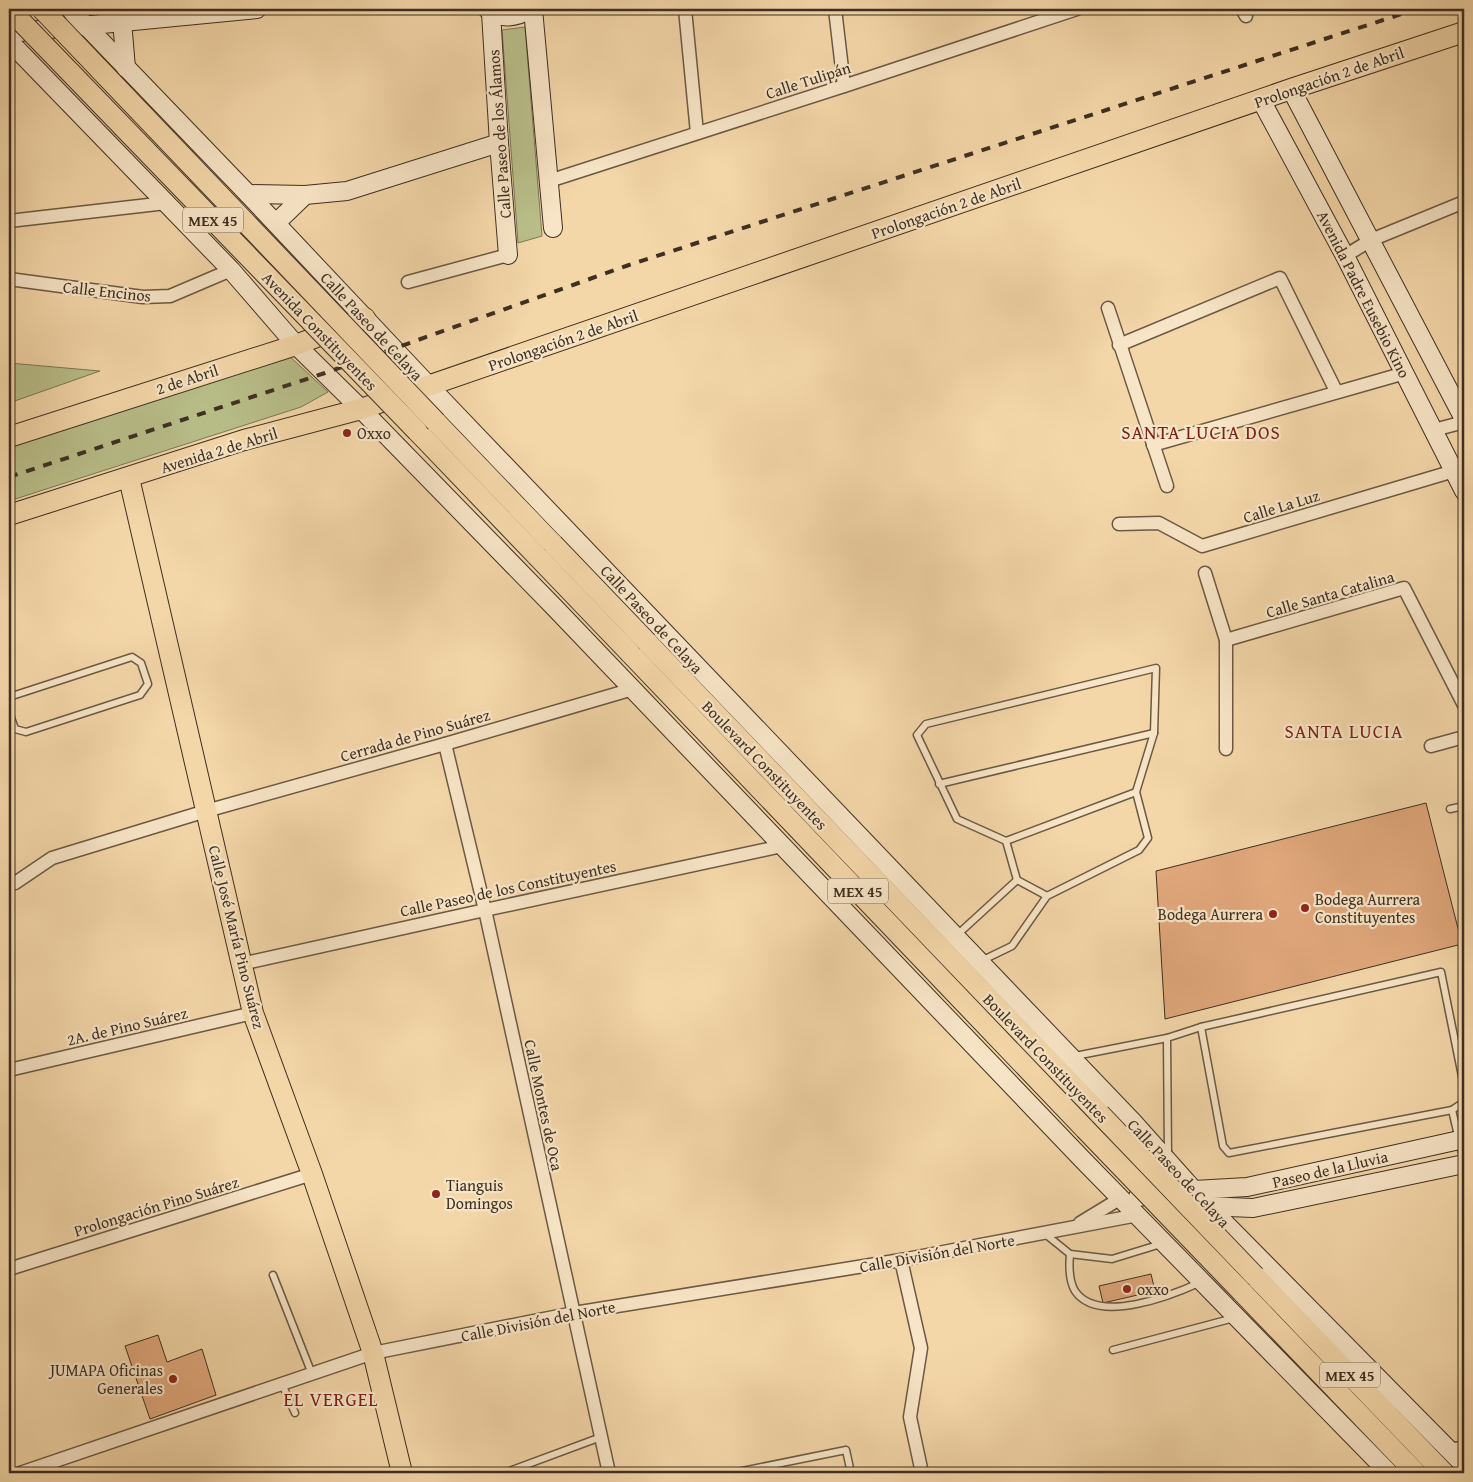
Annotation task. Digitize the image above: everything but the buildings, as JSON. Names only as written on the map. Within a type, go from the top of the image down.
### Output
[{"type":"main road","name":"Avenida Constituyentes","points":[[9,9],[630,653]]},
{"type":"main road","name":"Avenida Constituyentes","points":[[42,9],[647,642]]},
{"type":"main road","name":"Calle Paseo de Celaya","points":[[70,9],[1133,1122],[1208,1206],[1464,1465]]},
{"type":"main road","points":[[9,33],[85,25],[122,16],[257,9]]},
{"type":"main road","points":[[489,11],[505,17],[520,15],[532,9],[553,228]]},
{"type":"main road","name":"Calle Paseo de los Álamos","points":[[489,11],[508,255]]},
{"type":"main road","points":[[67,102],[71,87],[86,70],[102,62],[123,65],[122,16]]},
{"type":"main road","name":"Prolongación 2 de Abril","points":[[429,386],[1291,89],[1464,32]]},
{"type":"main road","points":[[9,41],[231,270],[296,345],[555,608],[1082,1159],[1389,1473]]},
{"type":"main road","name":"Avenida Padre Eusebio Kino","points":[[1291,89],[1464,420]]},
{"type":"main road","name":"Avenida Padre Eusebio Kino","points":[[1261,100],[1345,256],[1434,430],[1459,470],[1464,491]]},
{"type":"main road","points":[[248,194],[305,195],[347,191],[499,143]]},
{"type":"main road","points":[[231,270],[245,270],[267,263],[280,246],[280,227],[305,195]]},
{"type":"main road","name":"2 de Abril","points":[[9,437],[296,345],[365,318]]},
{"type":"main road","name":"Avenida 2 de Abril","points":[[9,515],[244,440],[361,409],[429,386]]},
{"type":"main road","points":[[398,447],[402,433],[421,421],[441,417],[462,421]]},
{"type":"main road","name":"Calle José María Pino Suárez","points":[[129,478],[253,1014],[312,1174],[373,1353],[402,1473]]},
{"type":"main road","points":[[555,608],[568,610],[590,602],[600,590],[605,580],[603,567]]},
{"type":"main road","points":[[610,665],[604,652],[606,638],[619,624],[632,619],[654,622]]},
{"type":"main road","name":"Boulevard Constituyentes","points":[[647,642],[1444,1473]]},
{"type":"main road","name":"Boulevard Constituyentes","points":[[630,653],[1416,1473]]},
{"type":"main road","points":[[1082,1159],[1100,1162],[1110,1161],[1121,1156],[1132,1144],[1133,1122]]},
{"type":"main road","name":"Paseo de la Lluvia","points":[[1194,1190],[1248,1187],[1462,1140]]},
{"type":"main road","name":"Paseo de la Lluvia","points":[[1208,1206],[1253,1208],[1464,1162]]},
{"type":"main road","name":"Calle División del Norte","points":[[1121,1198],[1194,1190]]},
{"type":"main road","name":"Calle División del Norte","points":[[1138,1215],[1208,1206]]},
{"type":"main road","points":[[1203,1281],[1201,1266],[1203,1256],[1210,1246],[1224,1239],[1239,1236]]},
{"type":"street","points":[[685,9],[697,133]]},
{"type":"street","points":[[836,9],[844,86]]},
{"type":"street","name":"Calle Tulipán","points":[[549,181],[844,86],[1073,9]]},
{"type":"street","points":[[1345,256],[1371,240],[1464,202]]},
{"type":"street","points":[[9,221],[166,203]]},
{"type":"street","points":[[408,282],[508,255]]},
{"type":"street","name":"Calle Encinos","points":[[9,279],[143,297],[170,296],[231,270]]},
{"type":"street","points":[[1119,345],[1280,278],[1336,391]]},
{"type":"street","points":[[1108,308],[1167,486]]},
{"type":"street","points":[[1153,445],[1336,391],[1405,373]]},
{"type":"street","points":[[1434,430],[1464,420]]},
{"type":"street","name":"Calle La Luz","points":[[1119,524],[1159,523],[1202,546],[1459,470]]},
{"type":"street","points":[[1205,573],[1226,640],[1226,749]]},
{"type":"street","name":"Calle Santa Catalina","points":[[1226,640],[1404,588],[1464,705]]},
{"type":"street","name":"Cerrada de Pino Suárez","points":[[9,885],[52,858],[206,811],[633,689]]},
{"type":"street","points":[[1431,746],[1464,737]]},
{"type":"street","name":"Calle Montes de Oca","points":[[445,744],[485,910],[609,1473]]},
{"type":"street","name":"Calle Paseo de los Constituyentes","points":[[241,964],[782,846]]},
{"type":"street","name":"2A. de Pino Suárez","points":[[9,1070],[253,1014]]},
{"type":"street","name":"Prolongación Pino Suárez","points":[[9,1268],[312,1174]]},
{"type":"street","name":"Calle División del Norte","points":[[1072,1228],[1121,1198]]},
{"type":"street","name":"Calle División del Norte","points":[[20,1473],[373,1353],[574,1313],[902,1260],[1138,1215]]},
{"type":"street","points":[[902,1260],[921,1348],[910,1417],[922,1473]]},
{"type":"lane","points":[[9,697],[132,657],[141,663],[148,684],[140,695],[26,732],[15,729],[9,712]]},
{"type":"lane","points":[[980,962],[1012,946],[1048,896],[1139,850],[1148,838],[1136,792],[1154,733],[1156,668],[926,724],[917,735],[957,819],[1006,841],[1136,792]]},
{"type":"lane","points":[[940,784],[1154,733]]},
{"type":"lane","points":[[1450,809],[1464,806]]},
{"type":"lane","points":[[1006,841],[1017,880],[1048,896]]},
{"type":"lane","points":[[956,937],[1017,880]]},
{"type":"lane","points":[[1071,1057],[1167,1038],[1201,1027],[1441,972],[1464,1086]]},
{"type":"lane","points":[[1201,1027],[1223,1146],[1229,1153],[1452,1110],[1464,1102]]},
{"type":"lane","points":[[1167,1038],[1168,1162]]},
{"type":"lane","points":[[1452,1110],[1462,1140],[1464,1162]]},
{"type":"lane","points":[[1044,1233],[1070,1254],[1112,1259],[1165,1243]]},
{"type":"lane","points":[[1070,1254],[1069,1271],[1075,1290],[1085,1301],[1100,1306],[1118,1307],[1172,1295],[1203,1281]]},
{"type":"lane","points":[[273,1275],[312,1374]]},
{"type":"lane","points":[[1113,1350],[1238,1317]]},
{"type":"lane","points":[[282,1384],[295,1413]]},
{"type":"lane","points":[[504,1473],[601,1437]]},
{"type":"lane","points":[[1446,1446],[1464,1445]]},
{"type":"lane","points":[[732,1473],[846,1450],[851,1473]]},
{"type":"green space","points":[[525,27],[542,236],[518,243],[502,30]]},
{"type":"green space","points":[[286,353],[328,392],[301,407],[9,501],[9,444]]},
{"type":"green space","points":[[9,363],[100,371],[9,403]]},
{"type":"railway","points":[[9,477],[325,373],[629,265],[1417,9]]},
{"type":"place","name":"Oxxo","points":[[347,433]]},
{"type":"place","name":"Bodega Aurrera Constituyentes","points":[[1305,908]]},
{"type":"place","name":"Bodega Aurrera","points":[[1273,914]]},
{"type":"place","name":"Tianguis Domingos","points":[[436,1194]]},
{"type":"place","name":"oxxo","points":[[1127,1289]]},
{"type":"place","name":"JUMAPA Oficinas Generales","points":[[173,1379]]},
{"type":"district","name":"SANTA LUCIA DOS","points":[[1201,432]]},
{"type":"district","name":"SANTA LUCIA","points":[[1344,731]]},
{"type":"district","name":"EL VERGEL","points":[[331,1399]]}]
